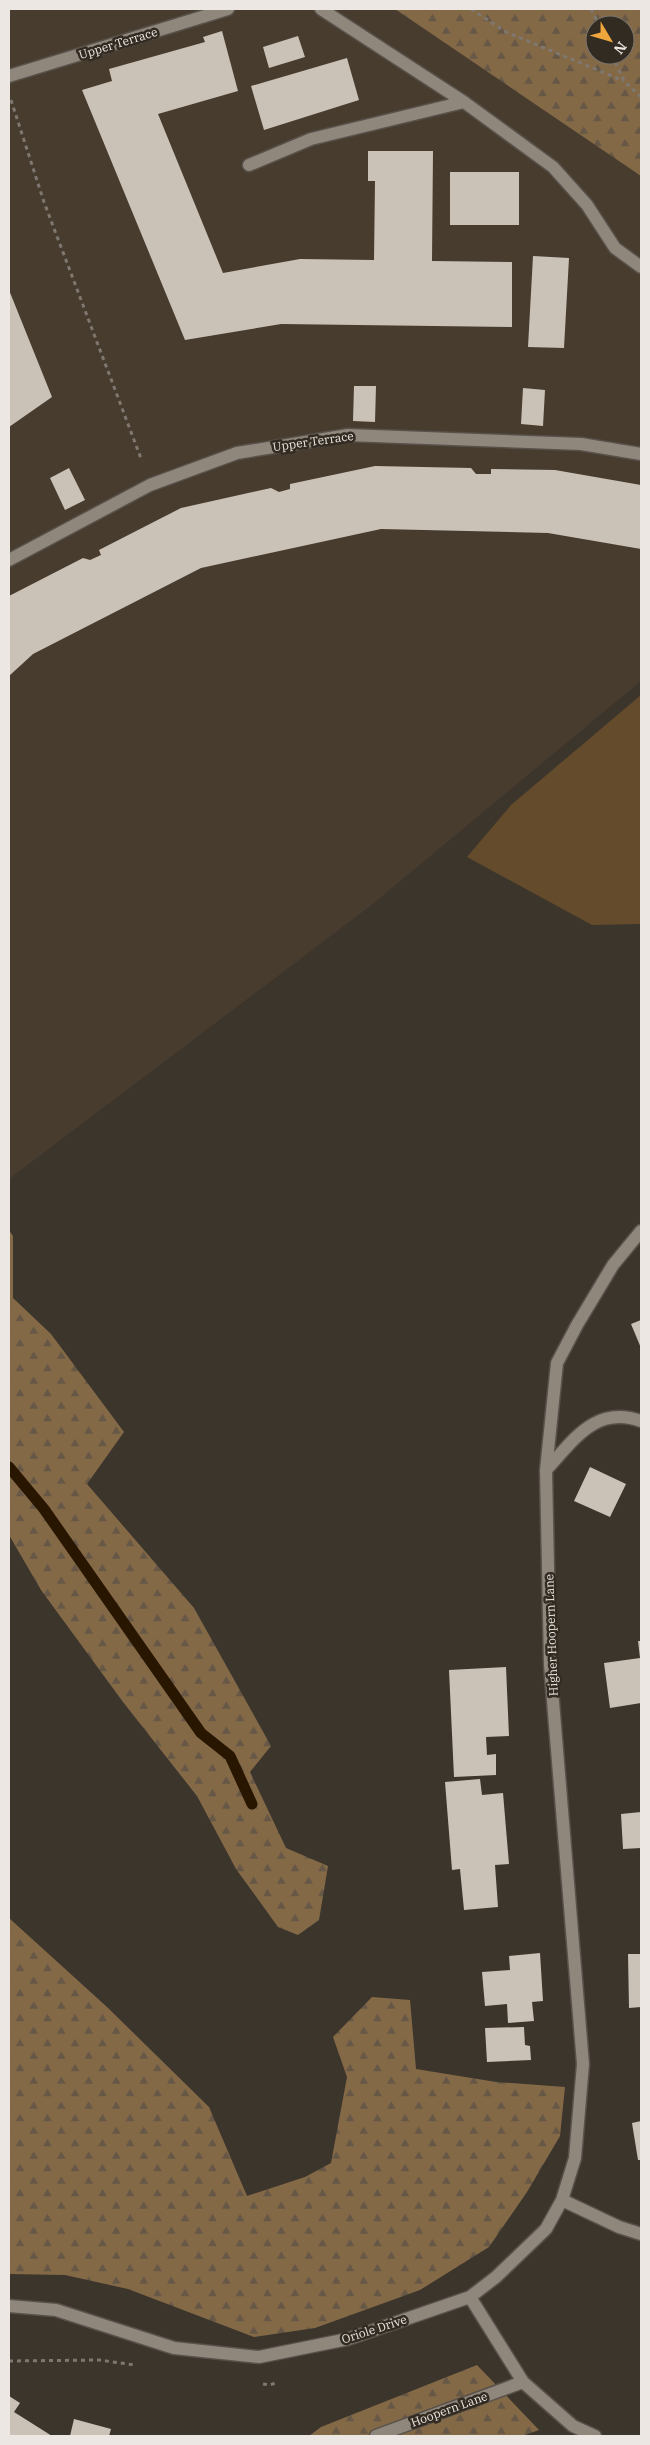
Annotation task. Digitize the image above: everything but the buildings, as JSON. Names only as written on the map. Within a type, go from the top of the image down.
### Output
[{"type":"street","name":"Upper Terrace","points":[[9,76],[228,9]]},
{"type":"street","points":[[321,9],[464,102],[553,167],[588,205],[615,248],[641,267]]},
{"type":"street","points":[[248,165],[311,139],[464,102]]},
{"type":"street","name":"Upper Terrace","points":[[9,560],[150,485],[238,453],[348,435],[581,444],[641,454]]},
{"type":"street","name":"Higher Hoopern Lane","points":[[583,2064],[550,1665],[546,1470],[558,1363],[577,1325],[613,1265],[641,1231]]},
{"type":"street","points":[[546,1470],[586,1427],[612,1415],[641,1421]]},
{"type":"street","name":"Oriole Drive","points":[[9,2306],[56,2310],[174,2348],[259,2357],[348,2339],[470,2297],[496,2277],[546,2229],[562,2200],[575,2158],[583,2064]]},
{"type":"street","points":[[562,2200],[619,2227],[641,2234]]},
{"type":"street","points":[[470,2297],[523,2382],[573,2426],[594,2436]]},
{"type":"street","name":"Hoopern Lane","points":[[376,2436],[523,2382]]},
{"type":"path","points":[[471,9],[506,32],[624,81]]},
{"type":"path","points":[[617,65],[624,81],[641,98]]},
{"type":"path","points":[[9,93],[44,202],[150,485]]},
{"type":"shaded area","points":[[9,9],[641,9],[641,681],[369,907],[9,1179]]},
{"type":"shaded area","points":[[641,695],[641,924],[592,925],[467,857],[511,805]]},
{"type":"green space","points":[[395,9],[641,9],[641,176]]},
{"type":"green space","points":[[9,1230],[13,1236],[13,1298],[51,1334],[124,1432],[87,1484],[194,1608],[271,1746],[250,1772],[286,1848],[328,1866],[319,1920],[298,1935],[278,1927],[236,1869],[197,1796],[123,1702],[41,1590],[9,1535]]},
{"type":"green space","points":[[9,1918],[107,2007],[209,2107],[247,2196],[305,2177],[331,2163],[347,2077],[333,2037],[372,1997],[410,2000],[416,2069],[496,2082],[565,2087],[560,2136],[527,2192],[489,2247],[420,2290],[315,2328],[254,2337],[128,2289],[65,2275],[9,2274]]},
{"type":"green space","points":[[477,2365],[539,2430],[522,2436],[309,2436],[321,2427]]},
{"type":"waterway","points":[[9,1467],[44,1509],[201,1733],[230,1756],[252,1804]]}]
